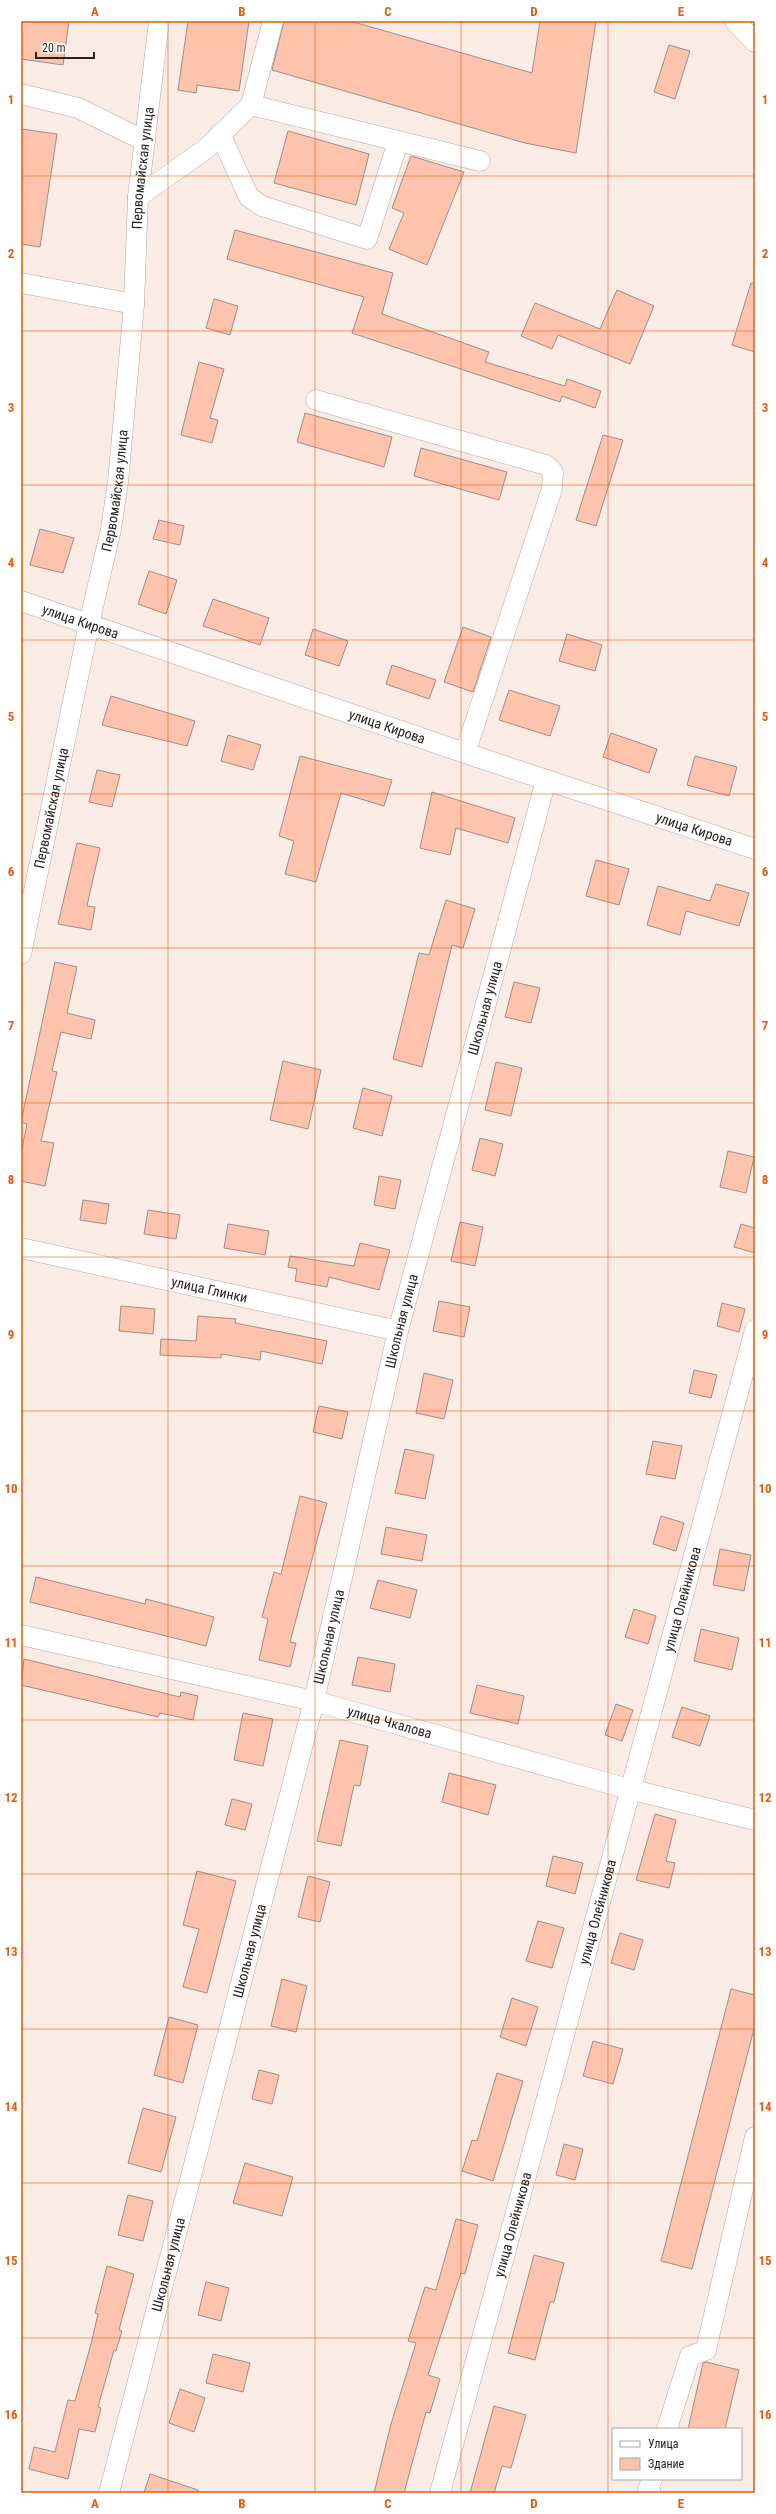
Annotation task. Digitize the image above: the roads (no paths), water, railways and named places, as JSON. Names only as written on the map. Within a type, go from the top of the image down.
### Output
[{"type":"street","name":"Первомайская улица","points":[[21,954],[89,624],[111,529],[118,482],[134,304],[138,197],[159,21]]},
{"type":"street","points":[[138,197],[207,148],[251,105],[273,21]]},
{"type":"street","points":[[735,21],[755,42]]},
{"type":"street","points":[[21,94],[78,108],[145,141]]},
{"type":"street","points":[[251,105],[480,161]]},
{"type":"street","points":[[220,134],[249,198],[262,206],[367,239],[398,142]]},
{"type":"street","points":[[21,283],[134,304]]},
{"type":"street","points":[[316,400],[546,465],[554,472],[552,489],[465,753]]},
{"type":"street","name":"улица Кирова","points":[[21,601],[465,753],[755,849]]},
{"type":"street","name":"Школьная улица","points":[[109,2493],[314,1701],[398,1331],[546,780]]},
{"type":"street","name":"улица Глинки","points":[[21,1248],[398,1331]]},
{"type":"street","name":"улица Олейникова","points":[[440,2493],[629,1789],[755,1330]]},
{"type":"street","name":"улица Чкалова","points":[[21,1635],[314,1701],[629,1789],[755,1820]]},
{"type":"street","points":[[667,2428],[690,2356],[706,2350],[755,2137]]},
{"type":"street","points":[[651,2493],[648,2490],[652,2480]]}]
